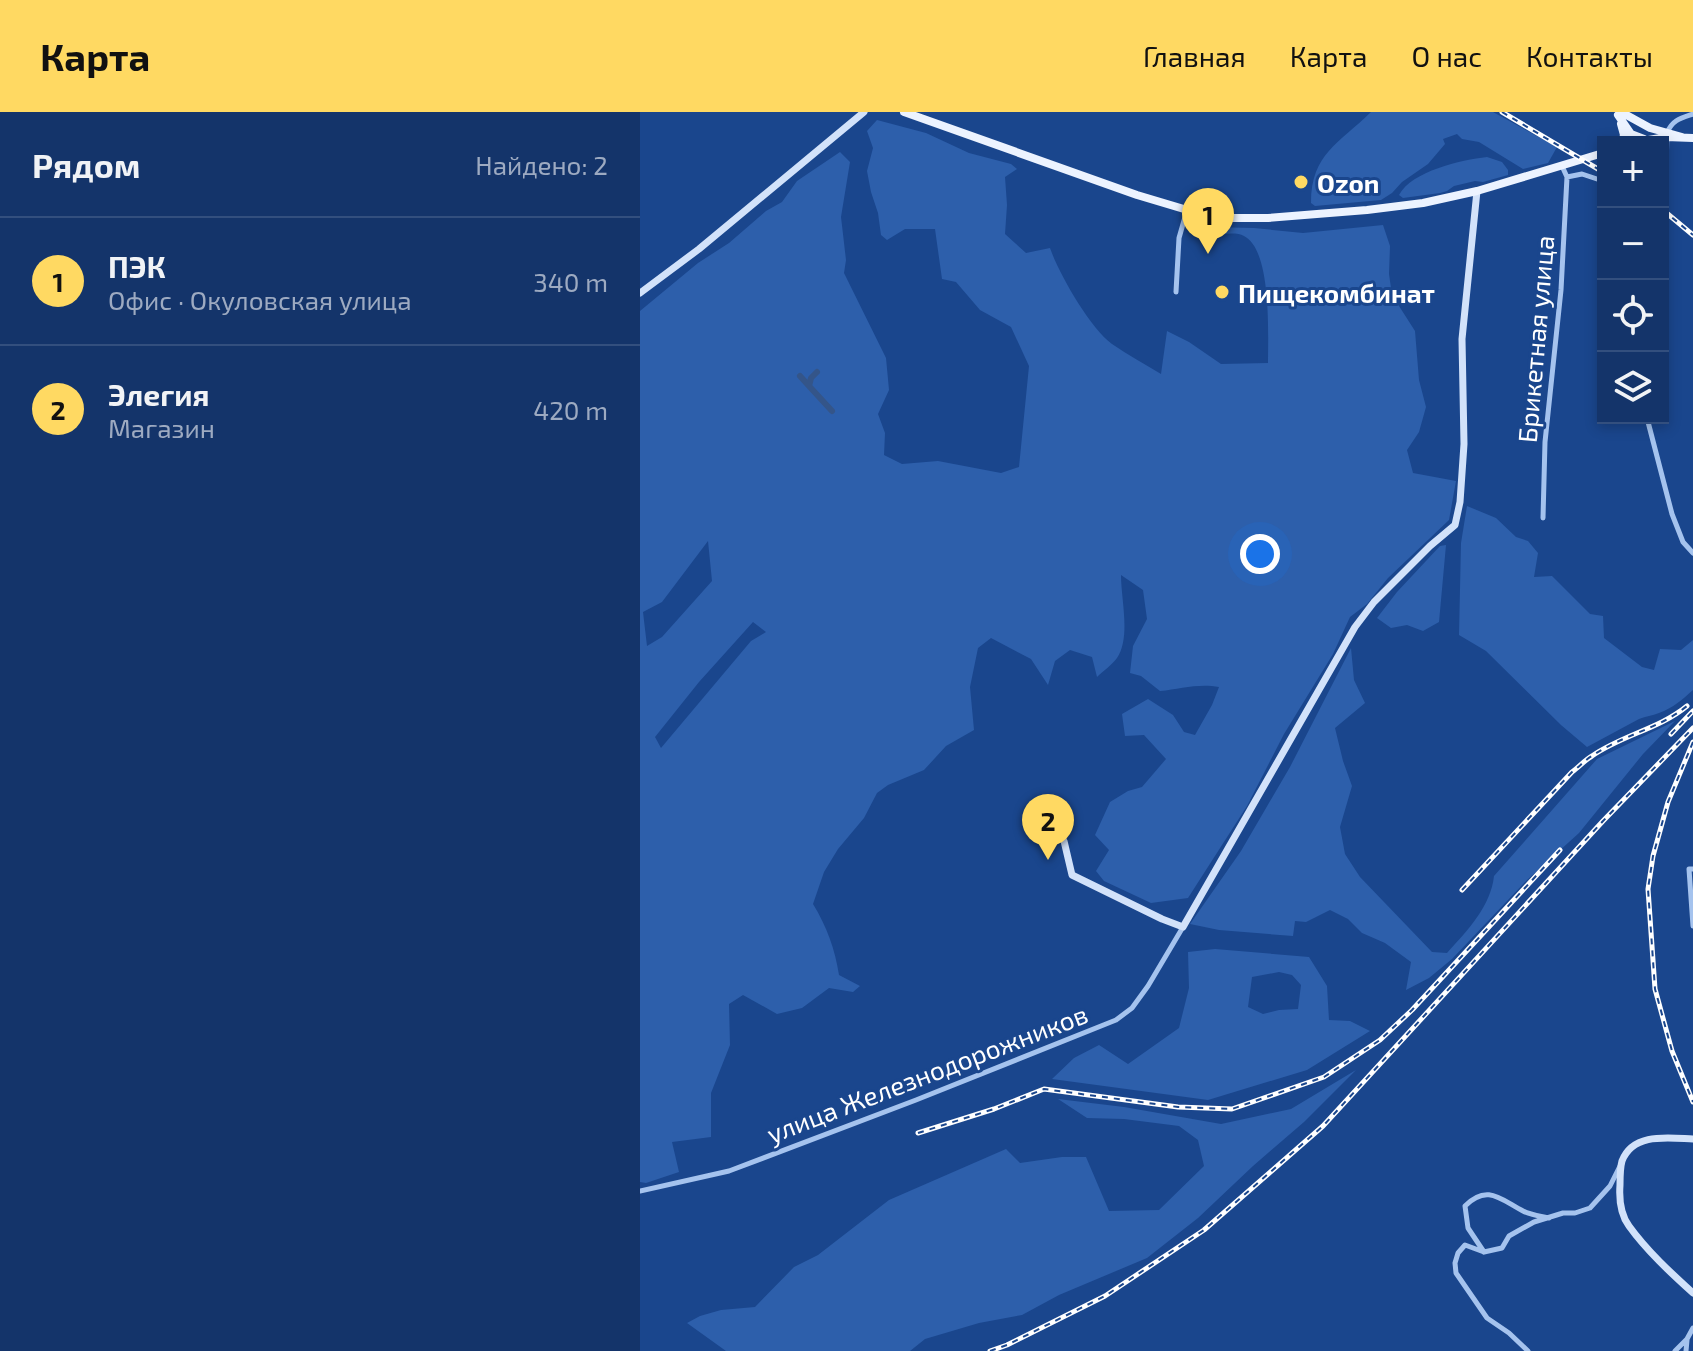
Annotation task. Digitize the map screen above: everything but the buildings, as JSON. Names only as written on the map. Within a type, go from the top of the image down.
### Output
[{"type":"main road","points":[[904,112],[1137,195],[1224,218],[1268,218],[1423,203],[1477,191],[1597,155]]},
{"type":"main road","points":[[1621,114],[1666,135],[1693,138]]},
{"type":"main road","points":[[1621,114],[1633,126],[1634,136]]},
{"type":"main road","points":[[1621,114],[1623,136]]},
{"type":"main road","points":[[1662,136],[1666,135]]},
{"type":"street","points":[[640,293],[864,112]]},
{"type":"street","points":[[1666,135],[1670,124],[1693,114]]},
{"type":"street","name":"Брикетная улица","points":[[1543,518],[1545,442],[1561,290],[1567,177],[1562,166]]},
{"type":"street","points":[[1567,177],[1582,174],[1597,179]]},
{"type":"street","points":[[1064,841],[1072,875],[1183,927],[1355,627],[1374,602],[1455,525],[1460,502],[1464,444],[1462,339],[1477,191]]},
{"type":"street","points":[[1176,292],[1179,238],[1187,210]]},
{"type":"street","points":[[1649,424],[1672,514],[1683,542],[1693,553]]},
{"type":"street","points":[[1693,869],[1689,869],[1693,926]]},
{"type":"street","name":"улица Железнодорожников","points":[[640,1191],[729,1171],[1116,1020],[1132,1008],[1148,986],[1183,927]]},
{"type":"street","points":[[1465,1245],[1484,1252],[1502,1248],[1509,1236],[1534,1222],[1590,1208],[1610,1186],[1629,1150],[1642,1141],[1659,1137],[1693,1139]]},
{"type":"street","points":[[1622,1162],[1619,1199],[1627,1224],[1649,1251],[1693,1293]]},
{"type":"street","points":[[1528,1351],[1487,1318],[1456,1273],[1455,1263],[1465,1245],[1468,1228],[1465,1206],[1474,1197],[1482,1194],[1504,1199],[1526,1213],[1550,1218]]},
{"type":"street","points":[[1468,1228],[1484,1252]]},
{"type":"street","points":[[1675,1351],[1693,1328]]},
{"type":"street","points":[[1686,1351],[1687,1339]]},
{"type":"shaded area","points":[[1371,112],[1493,112],[1557,147],[1548,163],[1523,169],[1479,142],[1462,139],[1457,134],[1443,139],[1445,144],[1428,164],[1381,200],[1315,206],[1311,203],[1312,186],[1322,160]]},
{"type":"shaded area","points":[[877,120],[926,133],[969,153],[1011,164],[1017,169],[1005,177],[1005,234],[1026,253],[1050,248],[1060,272],[1094,326],[1112,344],[1161,374],[1167,331],[1221,364],[1268,363],[1268,314],[1260,258],[1253,244],[1244,236],[1233,233],[1213,235],[1209,227],[1303,233],[1383,225],[1390,246],[1392,295],[1415,331],[1419,380],[1426,407],[1419,432],[1407,450],[1413,473],[1456,481],[1449,520],[1388,578],[1367,604],[1350,617],[1333,654],[1284,734],[1247,806],[1188,898],[1151,903],[1104,881],[1096,871],[1109,850],[1095,835],[1110,802],[1142,787],[1166,759],[1144,735],[1125,736],[1122,714],[1148,699],[1173,715],[1184,732],[1195,735],[1219,687],[1197,686],[1160,691],[1141,676],[1130,673],[1133,646],[1147,619],[1143,590],[1121,575],[1124,640],[1117,658],[1097,677],[1092,657],[1070,650],[1055,661],[1048,685],[1031,659],[991,638],[978,648],[970,687],[974,730],[946,746],[924,770],[877,793],[864,818],[838,849],[824,872],[813,904],[830,938],[839,975],[860,986],[853,992],[829,988],[802,1008],[777,1014],[743,995],[729,1004],[730,1045],[711,1093],[711,1137],[672,1142],[679,1172],[646,1183],[640,1182],[640,311],[698,263],[782,202],[797,181],[840,152],[850,162],[841,217],[846,260],[844,273],[886,358],[889,390],[878,414],[885,433],[884,455],[902,464],[938,461],[1001,473],[1019,467],[1029,366],[1011,327],[980,310],[956,282],[942,279],[935,229],[905,229],[887,240],[881,235],[867,171],[873,148],[867,131]],"holes":[[[708,541],[712,581],[662,637],[647,646],[643,612],[662,602]],[[753,622],[766,632],[751,641],[661,748],[655,737]]]},
{"type":"shaded area","points":[[1487,157],[1502,162],[1508,175],[1454,186],[1440,193],[1403,198],[1399,195],[1405,187],[1426,173]]},
{"type":"shaded area","points":[[1467,506],[1496,518],[1516,537],[1528,541],[1538,553],[1534,577],[1552,576],[1590,614],[1603,616],[1604,638],[1642,667],[1654,670],[1660,649],[1681,650],[1693,640],[1693,690],[1669,709],[1639,719],[1587,747],[1486,651],[1459,635],[1461,543]]},
{"type":"shaded area","points":[[1446,545],[1439,622],[1423,631],[1407,625],[1391,628],[1377,618],[1440,546]]},
{"type":"shaded area","points":[[1351,648],[1354,680],[1365,703],[1335,728],[1352,786],[1340,827],[1345,854],[1360,877],[1432,952],[1447,953],[1462,936],[1483,908],[1494,876],[1597,759],[1675,721],[1643,754],[1579,833],[1527,880],[1452,959],[1429,978],[1406,990],[1411,962],[1330,910],[1306,922],[1295,921],[1293,936],[1219,930],[1190,924],[1241,851],[1290,767]]},
{"type":"shaded area","points":[[1215,949],[1309,957],[1327,986],[1329,1020],[1350,1021],[1370,1031],[1307,1070],[1208,1100],[1052,1079],[1074,1058],[1099,1045],[1128,1064],[1179,1028],[1189,988],[1188,952]],"holes":[[[1279,972],[1292,975],[1301,985],[1298,1009],[1263,1014],[1248,1007],[1252,977]]]},
{"type":"shaded area","points":[[1356,1070],[1304,1122],[1198,1218],[1147,1258],[1059,1295],[1022,1315],[979,1323],[925,1339],[910,1351],[726,1351],[687,1323],[721,1310],[755,1307],[794,1267],[818,1255],[889,1200],[1006,1149],[1020,1163],[1086,1157],[1109,1211],[1159,1210],[1204,1166],[1198,1140],[1179,1126],[1087,1118],[1058,1099],[1221,1124],[1291,1109]]},
{"type":"waterway","points":[[817,372],[809,386],[832,411]]},
{"type":"waterway","points":[[800,376],[809,386]]},
{"type":"railway","points":[[1502,112],[1597,168]]},
{"type":"railway","points":[[1669,215],[1693,235]]},
{"type":"railway","points":[[1462,890],[1587,759],[1665,721],[1687,706]]},
{"type":"railway","points":[[1671,734],[1693,711]]},
{"type":"railway","points":[[990,1351],[1105,1296],[1204,1230],[1323,1126],[1603,821],[1693,728]]},
{"type":"railway","points":[[1693,742],[1668,802],[1653,856],[1648,889],[1655,989],[1672,1051],[1693,1102]]},
{"type":"railway","points":[[918,1133],[1044,1089],[1178,1107],[1232,1109],[1324,1077],[1380,1040],[1412,1010],[1560,850]]},
{"type":"place","name":"Ozon","points":[[1301,182]]},
{"type":"place","name":"ПЭК","points":[[1208,254]]},
{"type":"place","name":"Пищекомбинат","points":[[1222,292]]},
{"type":"place","name":"Элегия","points":[[1048,860]]}]
